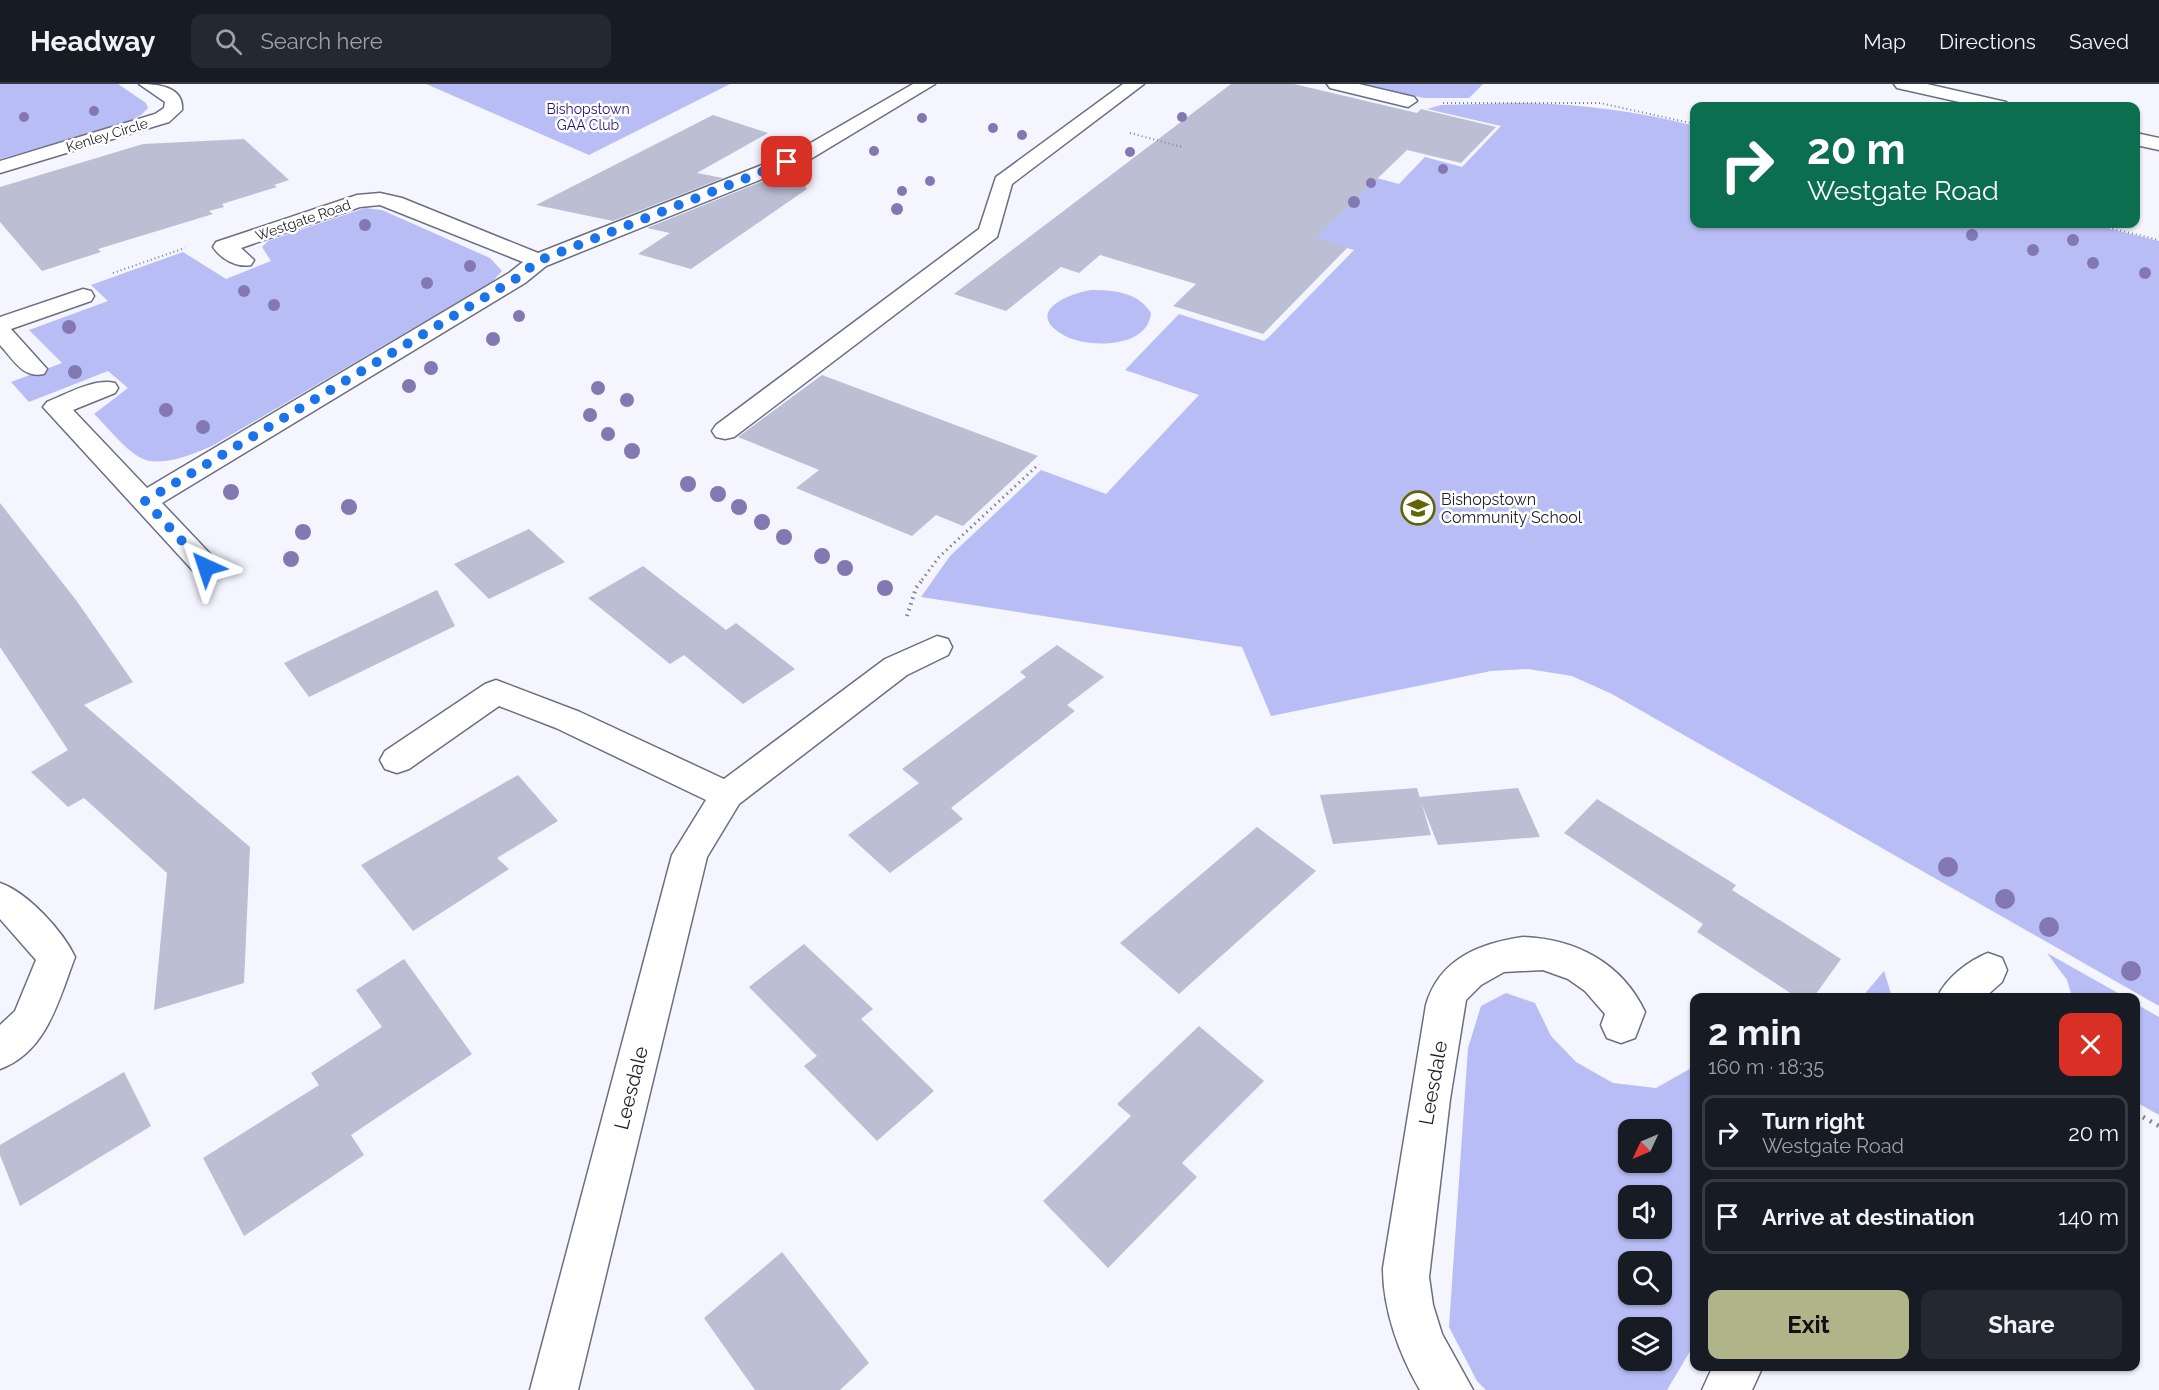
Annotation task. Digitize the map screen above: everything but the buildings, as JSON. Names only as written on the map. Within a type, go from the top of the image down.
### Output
[{"type":"street","name":"Kenley Circle","points":[[0,168],[162,118],[173,110],[174,100],[148,84]]},
{"type":"street","points":[[145,501],[517,278],[538,261],[802,156],[926,84]]},
{"type":"street","points":[[725,431],[989,232],[1003,181],[1135,84]]},
{"type":"street","points":[[1336,84],[1408,101]]},
{"type":"street","points":[[1903,84],[1982,102]]},
{"type":"street","points":[[2140,140],[2159,144]]},
{"type":"street","name":"Westgate Road","points":[[224,247],[357,201],[380,199],[395,202],[538,261]]},
{"type":"street","name":"Westgate Road","points":[[224,247],[243,260]]},
{"type":"street","points":[[0,325],[83,296]]},
{"type":"street","points":[[0,331],[35,369]]},
{"type":"street","points":[[106,388],[56,407],[206,567]]},
{"type":"street","name":"Leesdale","points":[[554,1390],[690,855],[727,795],[896,667],[937,646]]},
{"type":"street","points":[[397,760],[496,692],[568,720],[727,795]]},
{"type":"street","points":[[0,898],[12,907],[56,957],[30,1022],[0,1051]]},
{"type":"street","name":"Leesdale","points":[[1449,1390],[1417,1331],[1406,1277],[1430,1091],[1449,995],[1459,980],[1489,961],[1537,953],[1556,956],[1578,964],[1598,977],[1615,993],[1625,1012],[1621,1025]]},
{"type":"street","points":[[1962,993],[1988,970]]},
{"type":"street","points":[[1726,1390],[1736,1371]]},
{"type":"path","points":[[1408,101],[1600,103],[1690,123]]},
{"type":"path","points":[[1084,121],[1182,147]]},
{"type":"path","points":[[2110,228],[2159,240]]},
{"type":"path","points":[[83,296],[74,286],[184,248],[224,247]]},
{"type":"path","points":[[896,667],[916,588],[939,557],[1039,464]]},
{"type":"path","points":[[2140,1115],[2159,1126]]},
{"type":"green space","points":[[0,84],[118,84],[146,103],[148,108],[141,115],[123,124],[0,159]]},
{"type":"green space","name":"Bishopstown GAA Club","points":[[426,84],[730,84],[589,155]]},
{"type":"green space","points":[[1364,84],[1483,84],[1469,98],[1424,98]]},
{"type":"green space","name":"Bishopstown Community School","points":[[1518,103],[1564,105],[1607,109],[1690,125],[1690,228],[2106,228],[2159,241],[2159,1006],[2140,993],[2136,993],[1612,694],[1572,676],[1528,669],[1491,671],[1271,716],[1242,647],[921,597],[950,556],[1041,470],[1106,494],[1199,395],[1125,370],[1179,314],[1264,341],[1270,336],[1354,250],[1314,239],[1347,208],[1347,170],[1399,184],[1425,157],[1462,167],[1501,126],[1427,109],[1441,105]]},
{"type":"green space","points":[[365,208],[382,210],[490,258],[502,271],[492,282],[212,446],[176,459],[156,461],[139,457],[121,443],[94,414],[128,388],[108,371],[29,402],[11,382],[62,363],[29,330],[108,301],[91,285],[183,252],[226,279],[271,261],[262,247],[268,241]]},
{"type":"green space","points":[[1091,290],[1132,296],[1146,306],[1151,313],[1147,325],[1139,334],[1127,340],[1098,343],[1070,338],[1051,325],[1047,317],[1049,310],[1055,304],[1073,295]]},
{"type":"green space","points":[[2047,953],[2118,993],[2071,993],[2067,980]]},
{"type":"green space","points":[[1884,971],[1891,993],[1865,993]]},
{"type":"green space","points":[[1506,993],[1535,1003],[1551,1036],[1576,1062],[1613,1083],[1656,1088],[1690,1069],[1690,1351],[1667,1390],[1486,1390],[1477,1381],[1449,1327],[1468,1048],[1481,1006]]},
{"type":"green space","points":[[2140,1006],[2159,1017],[2159,1115],[2140,1104]]},
{"type":"place","name":"Bishopstown Community School","points":[[1418,508]]},
{"type":"route","points":[[206,567],[145,501],[517,278],[538,261],[787,162]]}]
